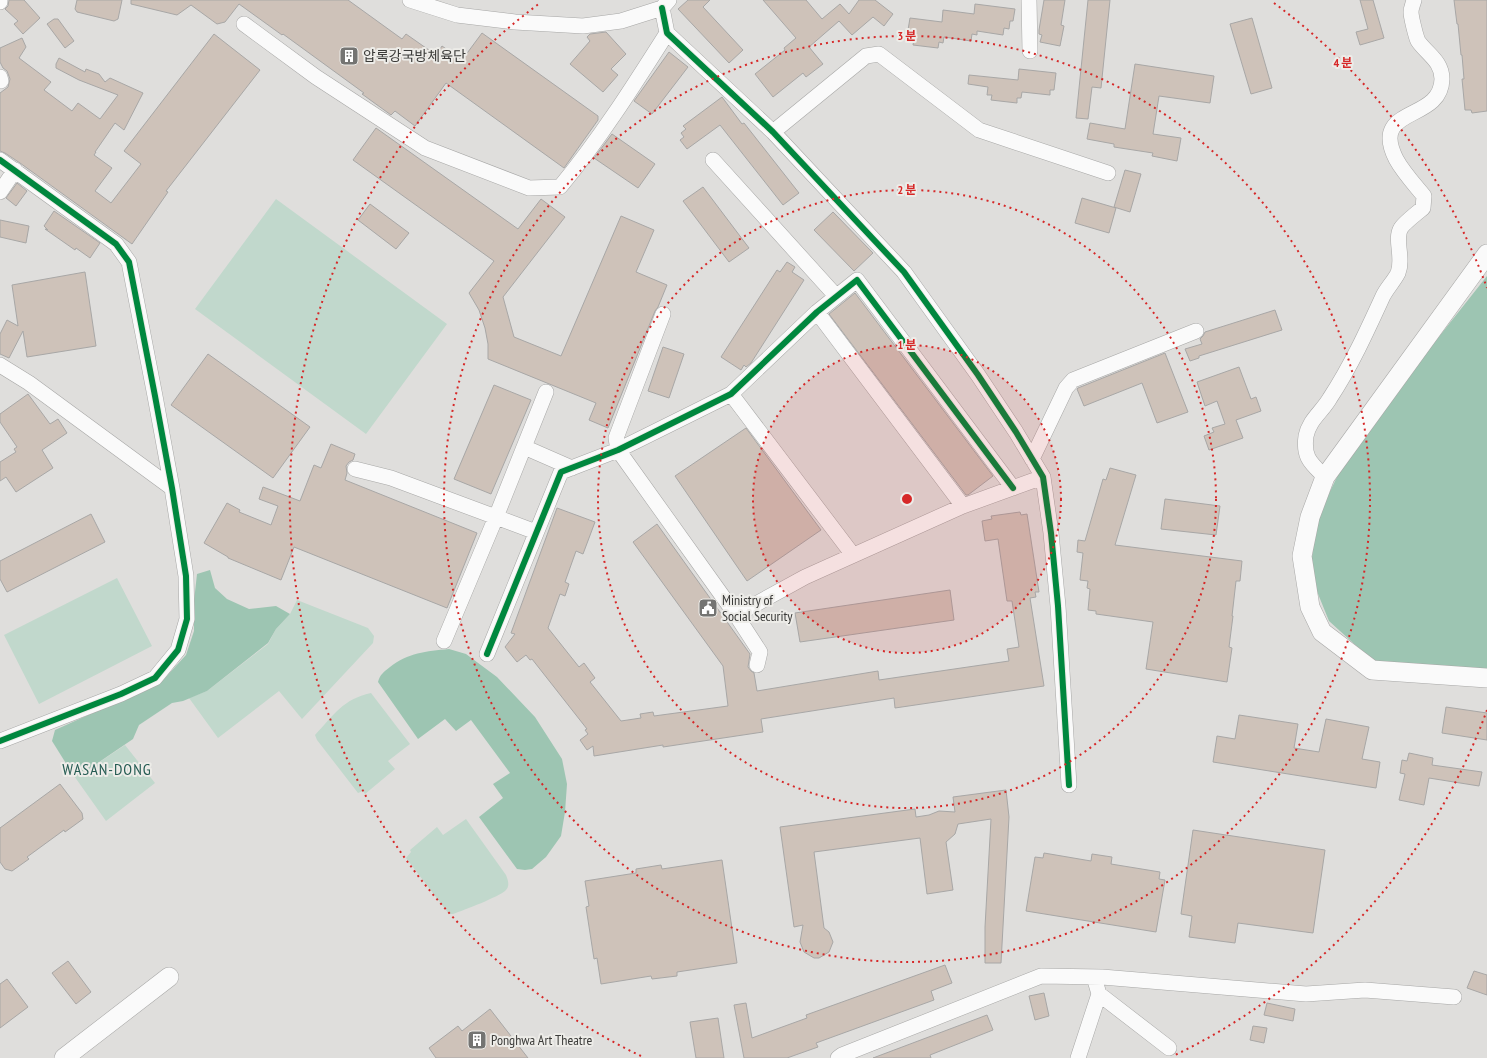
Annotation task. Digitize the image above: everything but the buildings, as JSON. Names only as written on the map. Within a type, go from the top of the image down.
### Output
[{"type":"street","points":[[244,24],[316,77],[425,148],[529,188],[560,187],[578,165],[627,96],[667,32],[665,4],[621,21],[583,26],[515,22],[457,15],[410,0]]},
{"type":"street","points":[[1029,0],[1030,51]]},
{"type":"street","points":[[1325,478],[1309,461],[1305,450],[1308,427],[1329,400],[1352,360],[1386,291],[1398,273],[1401,256],[1397,239],[1400,228],[1423,208],[1424,196],[1397,161],[1390,139],[1393,127],[1401,119],[1429,105],[1436,99],[1440,91],[1442,79],[1440,69],[1436,60],[1418,40],[1411,12],[1414,0]]},
{"type":"street","points":[[667,32],[773,132],[904,272],[978,375],[1016,432],[1043,477],[1051,533],[1057,599],[1069,785]]},
{"type":"street","points":[[773,132],[866,56],[879,54],[979,130],[1108,173]]},
{"type":"street","points":[[0,160],[116,244],[129,262],[172,488],[186,583],[187,619],[178,650],[155,678],[121,694],[0,742]]},
{"type":"street","points":[[713,160],[836,296]]},
{"type":"street","points":[[0,192],[15,170]]},
{"type":"street","points":[[1487,254],[1325,478],[1310,517],[1302,556],[1310,607],[1322,632],[1372,670],[1487,678]]},
{"type":"street","points":[[487,654],[561,472],[618,450],[731,394],[817,312],[857,280],[1013,488]]},
{"type":"street","points":[[817,312],[963,506]]},
{"type":"street","points":[[663,314],[616,438],[618,450],[736,615],[760,652],[758,665]]},
{"type":"street","points":[[1032,459],[1066,388],[1073,380],[1196,331]]},
{"type":"street","points":[[0,365],[29,383],[172,488]]},
{"type":"street","points":[[444,641],[546,392]]},
{"type":"street","points":[[731,394],[853,555]]},
{"type":"street","points":[[524,446],[572,468]]},
{"type":"street","points":[[355,469],[391,478],[536,532]]},
{"type":"street","points":[[736,615],[805,577],[853,555],[963,506],[1043,477]]},
{"type":"street","points":[[838,1058],[1042,976],[1094,977],[1306,994],[1365,990],[1454,997]]},
{"type":"street","points":[[64,1058],[169,977]]},
{"type":"street","points":[[1078,1058],[1099,994],[1094,977]]},
{"type":"street","points":[[1099,994],[1169,1048]]},
{"type":"green space","points":[[276,199],[447,324],[366,434],[195,309]]},
{"type":"green space","points":[[1487,276],[1487,672],[1374,662],[1329,621],[1314,584],[1311,565],[1317,518],[1338,475],[1381,410]]},
{"type":"green space","points":[[210,570],[215,588],[227,599],[249,609],[276,606],[290,614],[276,629],[268,643],[207,691],[183,701],[172,703],[139,725],[133,739],[80,775],[72,773],[52,741],[55,730],[137,693],[164,679],[186,655],[194,631],[194,601],[197,574]]},
{"type":"green space","points":[[117,578],[152,646],[39,704],[4,635]]},
{"type":"green space","points":[[297,600],[368,628],[374,636],[373,643],[302,719],[279,691],[218,738],[189,698],[207,691],[268,644],[276,629],[290,614]]},
{"type":"green space","points":[[449,649],[466,654],[497,677],[535,717],[562,759],[567,784],[565,812],[561,836],[546,857],[532,869],[517,869],[479,817],[503,798],[493,784],[510,773],[471,720],[456,731],[445,719],[418,739],[378,682],[384,672],[397,662],[425,652]]},
{"type":"green space","points":[[371,693],[410,744],[388,761],[395,769],[365,794],[363,791],[358,793],[317,740],[315,735],[346,704],[353,699]]},
{"type":"green space","points":[[125,745],[155,783],[106,821],[72,773],[80,775]]},
{"type":"green space","points":[[466,819],[506,875],[508,887],[502,893],[489,900],[453,914],[449,914],[406,858],[411,852],[410,850],[437,827],[443,835]]},
{"type":"cycle path","points":[[662,8],[667,33],[773,132],[904,272],[978,375],[1016,432],[1043,477],[1051,533],[1058,606],[1069,785]]},
{"type":"cycle path","points":[[0,160],[116,244],[129,262],[172,488],[186,576],[187,619],[178,650],[155,678],[121,694],[0,741]]},
{"type":"cycle path","points":[[487,654],[561,472],[618,450],[731,394],[817,312],[857,280],[1013,488]]},
{"type":"place","name":"압록강국방체육단","points":[[349,56]]},
{"type":"place","name":"Ministry of Social Security","points":[[708,608]]},
{"type":"place","name":"Ponghwa Art Theatre","points":[[477,1040]]},
{"type":"district","name":"WASAN-DONG","points":[[107,769]]}]
